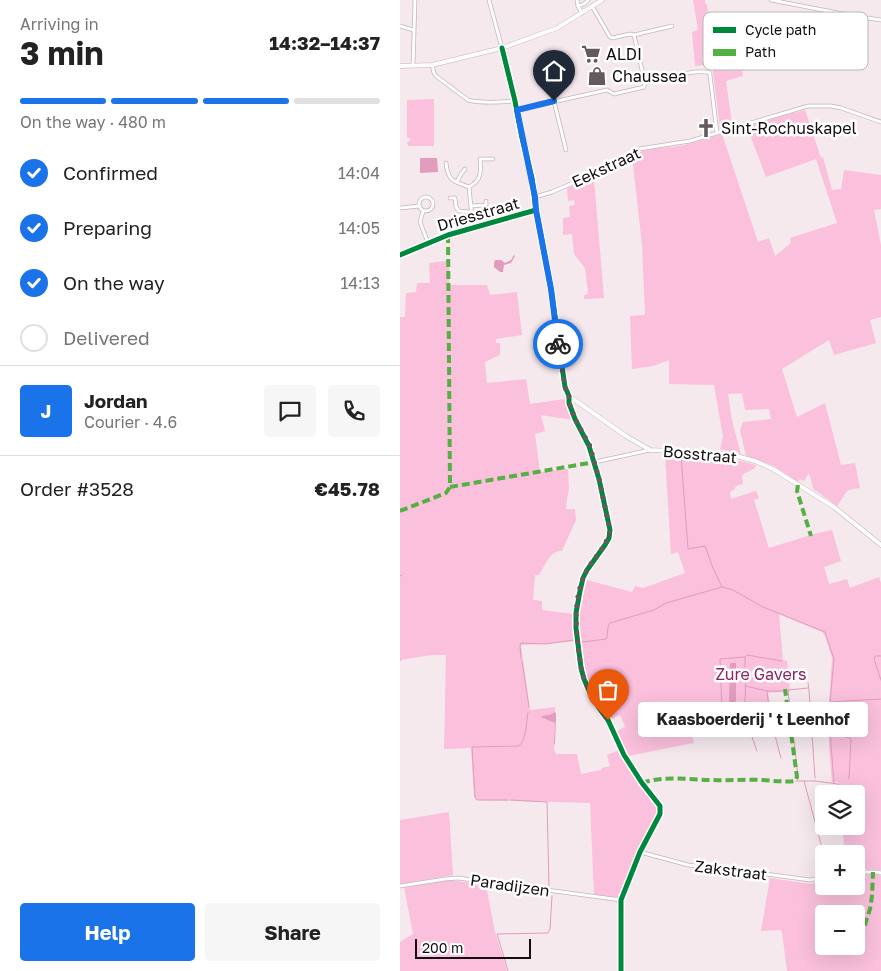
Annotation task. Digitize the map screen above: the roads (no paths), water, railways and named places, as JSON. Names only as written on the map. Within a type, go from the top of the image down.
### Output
[{"type":"street","points":[[412,66],[414,0]]},
{"type":"street","points":[[489,0],[515,101],[535,197],[565,387],[569,396],[568,401],[588,443],[610,530],[609,538],[583,578],[576,613],[581,668],[584,680],[599,708],[608,720],[624,755],[660,806],[660,814],[640,852],[621,900],[621,971]]},
{"type":"street","points":[[576,0],[582,13]]},
{"type":"street","points":[[578,6],[586,3],[588,0]]},
{"type":"street","points":[[400,66],[432,65],[502,48],[551,31],[602,0]]},
{"type":"street","points":[[771,0],[833,12]]},
{"type":"street","points":[[592,6],[612,38],[672,26]]},
{"type":"street","points":[[868,18],[881,20]]},
{"type":"street","points":[[400,26],[413,30]]},
{"type":"street","points":[[634,35],[645,83]]},
{"type":"street","points":[[432,65],[436,76],[468,100],[491,102],[515,101]]},
{"type":"street","points":[[517,110],[607,90],[614,94],[644,87],[645,83],[705,71],[710,72],[717,133]]},
{"type":"street","points":[[554,101],[566,150]]},
{"type":"street","name":"Eekstraat","points":[[535,197],[552,192],[594,174],[639,149],[690,141],[808,106],[841,108],[881,122]]},
{"type":"street","points":[[469,187],[473,185],[480,175],[480,159],[493,159]]},
{"type":"street","points":[[446,164],[450,178],[469,187]]},
{"type":"street","points":[[457,182],[465,169]]},
{"type":"street","points":[[469,187],[473,228]]},
{"type":"street","points":[[427,198],[432,202],[432,208],[427,211],[419,206],[422,199],[427,198]]},
{"type":"street","points":[[450,198],[457,198],[456,206],[458,211],[471,212]]},
{"type":"street","points":[[470,206],[486,205]]},
{"type":"street","points":[[401,208],[419,206]]},
{"type":"street","points":[[423,210],[420,222],[428,242]]},
{"type":"street","name":"Driesstraat","points":[[400,255],[448,235],[536,210]]},
{"type":"street","name":"Bosstraat","points":[[569,396],[626,436],[650,450],[736,456],[769,467],[827,502],[881,545]]},
{"type":"street","points":[[594,462],[650,450]]},
{"type":"street","name":"Zakstraat","points":[[640,852],[688,865],[810,880],[815,879]]},
{"type":"street","points":[[865,872],[881,873]]},
{"type":"street","name":"Paradijzen","points":[[400,886],[458,878],[621,900]]},
{"type":"waterway","points":[[681,455],[688,549],[705,546],[722,587]]},
{"type":"waterway","points":[[580,640],[583,642],[606,639],[610,623],[654,610],[666,603],[722,587],[733,590],[763,607],[825,632],[834,659],[830,702],[881,699]]},
{"type":"waterway","points":[[521,658],[521,643],[546,644],[574,640]]},
{"type":"waterway","points":[[745,657],[747,655],[782,661]]},
{"type":"waterway","points":[[881,656],[875,656],[874,659],[881,680]]},
{"type":"waterway","points":[[722,711],[720,659],[745,657],[743,712],[757,751]]},
{"type":"waterway","points":[[522,661],[529,707]]},
{"type":"waterway","points":[[808,683],[815,778]]},
{"type":"waterway","points":[[745,686],[767,691],[783,691]]},
{"type":"waterway","points":[[798,776],[788,690],[808,688]]},
{"type":"waterway","points":[[767,691],[774,733],[781,758]]},
{"type":"waterway","points":[[830,702],[830,714]]},
{"type":"waterway","points":[[692,711],[712,713],[743,709]]},
{"type":"waterway","points":[[507,800],[477,800],[475,797],[472,747],[519,746],[525,735],[528,712]]},
{"type":"waterway","points":[[830,717],[830,732],[839,731],[851,739],[849,779]]},
{"type":"waterway","points":[[753,736],[773,732]]},
{"type":"waterway","points":[[830,732],[834,783]]},
{"type":"waterway","points":[[796,781],[815,781]]},
{"type":"waterway","points":[[804,781],[821,845]]},
{"type":"waterway","points":[[815,781],[838,785]]},
{"type":"waterway","points":[[511,800],[547,802],[549,887]]},
{"type":"waterway","points":[[508,971],[497,934],[548,933],[550,929],[552,896]]},
{"type":"place","name":"ALDI","points":[[591,54]]},
{"type":"place","name":"Chaussea","points":[[597,76]]},
{"type":"place","name":"Sint-Rochuskapel","points":[[706,128]]},
{"type":"place","name":"Kaasboerderij ' t Leenhof","points":[[608,720]]},
{"type":"park label","name":"Zure Gavers","points":[[761,674]]}]
